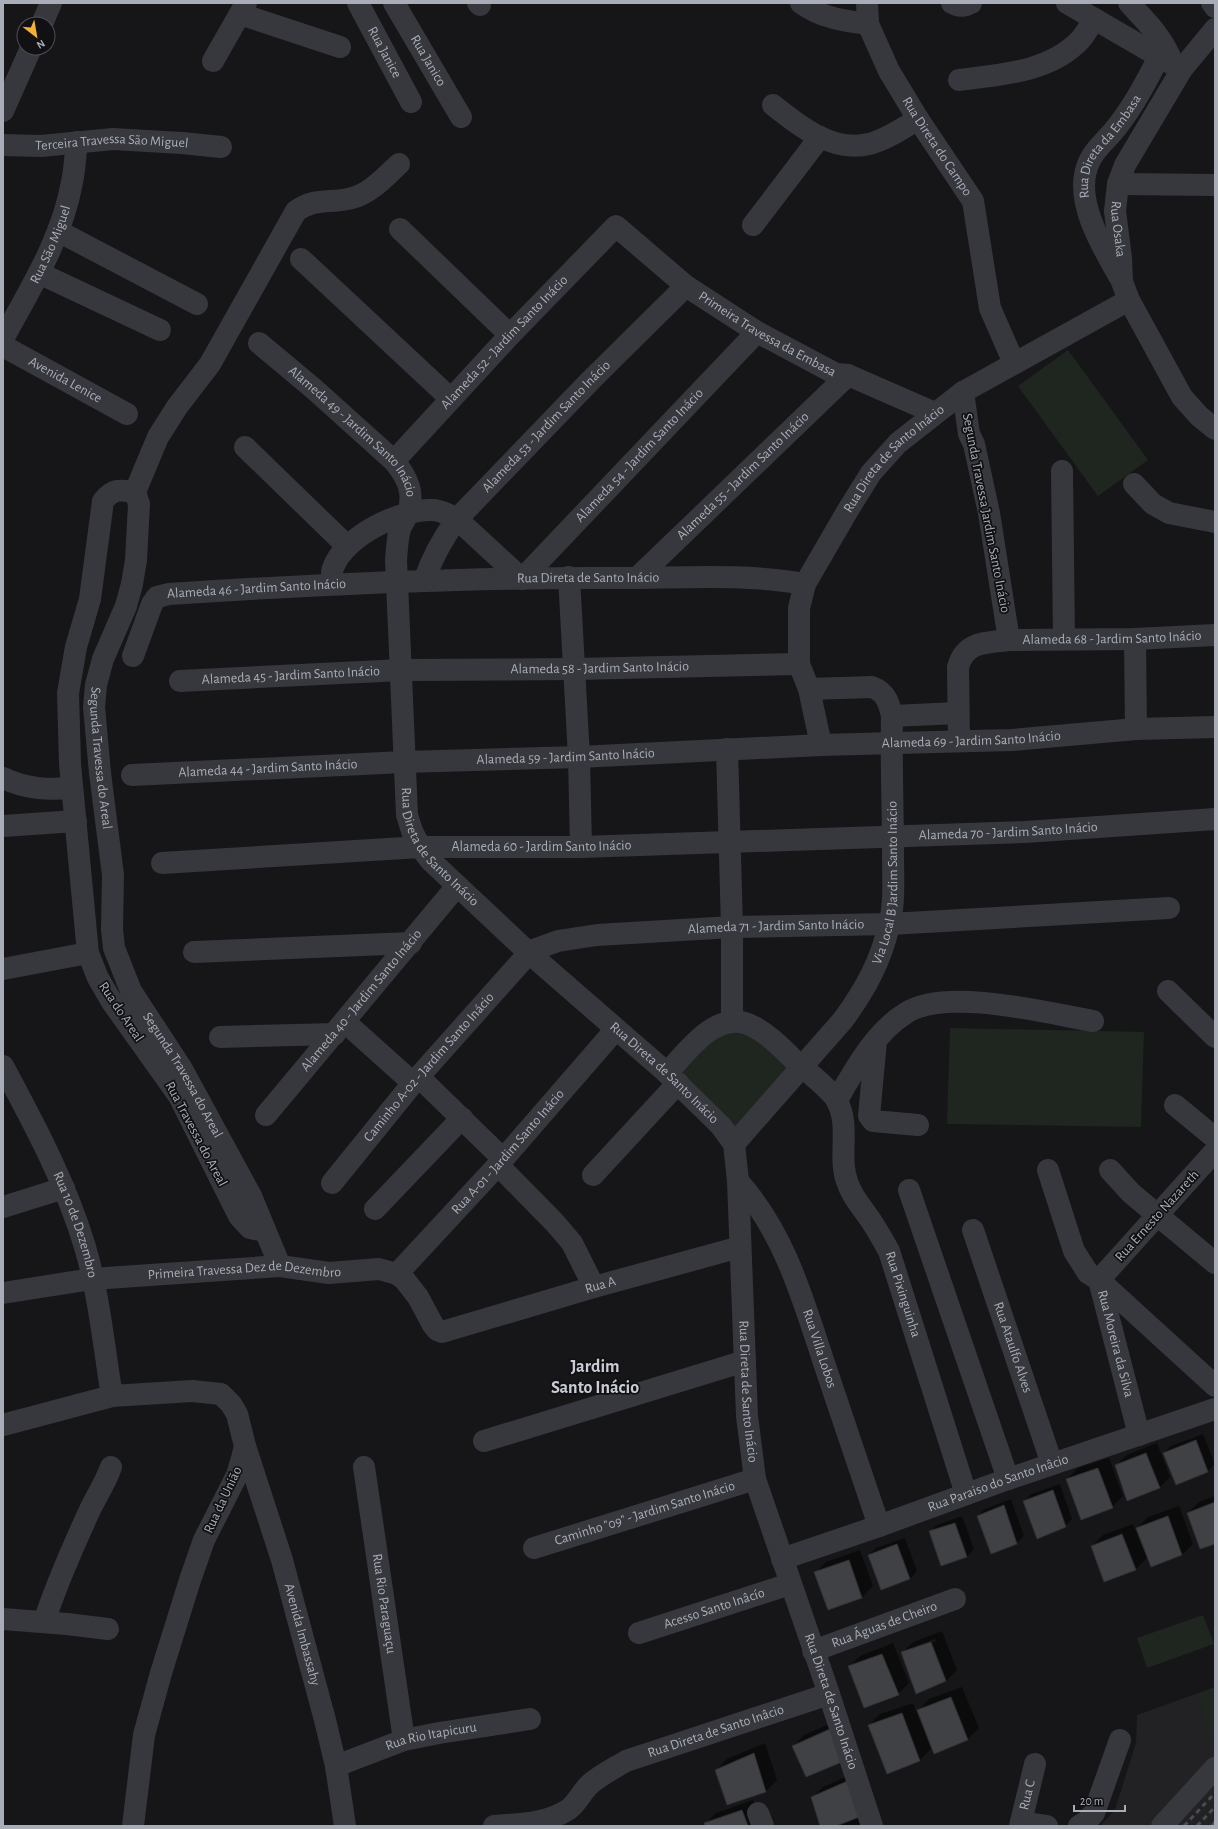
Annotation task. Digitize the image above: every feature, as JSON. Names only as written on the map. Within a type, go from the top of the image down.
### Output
[{"type":"street","points":[[45,16],[51,3]]},
{"type":"street","name":"Rua Janice","points":[[358,3],[411,102]]},
{"type":"street","name":"Rua Janico","points":[[394,3],[461,117]]},
{"type":"street","points":[[802,3],[808,8],[833,19],[868,24]]},
{"type":"street","name":"Rua Direta do Campo","points":[[867,3],[868,24],[888,71],[973,201],[990,308],[1014,363]]},
{"type":"street","points":[[952,3],[964,6],[971,3]]},
{"type":"street","points":[[1067,3],[1171,64]]},
{"type":"street","points":[[1129,3],[1155,31],[1169,53],[1171,64]]},
{"type":"street","points":[[1212,3],[1215,7]]},
{"type":"street","points":[[213,61],[243,8],[340,47]]},
{"type":"street","points":[[959,80],[1000,75],[1035,67],[1061,56],[1081,39],[1095,19]]},
{"type":"street","name":"Rua Osaka","points":[[1215,28],[1171,64],[1125,165],[1118,184],[1115,212],[1125,291],[1176,388],[1189,407],[1215,429]]},
{"type":"street","points":[[3,111],[27,56]]},
{"type":"street","name":"Rua Direta da Embasa","points":[[1125,291],[1099,239],[1090,217],[1085,187],[1087,167],[1093,154],[1116,128],[1138,96],[1171,64]]},
{"type":"street","points":[[773,105],[820,138],[842,145],[868,144],[918,119]]},
{"type":"street","points":[[753,226],[820,138]]},
{"type":"street","name":"Terceira Travessa São Miguel","points":[[3,145],[41,146],[113,139],[221,147]]},
{"type":"street","name":"Rua São Miguel","points":[[3,339],[39,273],[58,231],[72,182],[76,142]]},
{"type":"street","points":[[135,492],[158,437],[210,364],[296,211],[307,203],[353,198],[369,190],[399,164]]},
{"type":"street","points":[[1118,184],[1215,185]]},
{"type":"street","name":"Primeira Travessa da Embasa","points":[[616,226],[686,286],[758,332],[786,346],[822,368],[836,374],[848,375],[935,413]]},
{"type":"street","name":"Alameda 52 - Jardim Santo Inácio","points":[[394,461],[510,334],[616,226]]},
{"type":"street","points":[[400,229],[510,334]]},
{"type":"street","points":[[58,231],[197,304]]},
{"type":"street","points":[[301,260],[451,399]]},
{"type":"street","points":[[39,273],[160,330]]},
{"type":"street","name":"Alameda 53 - Jardim Santo Inácio","points":[[424,581],[430,561],[444,536],[457,519],[590,380],[686,286]]},
{"type":"street","name":"Rua Direta de Santo Inácio","points":[[872,1826],[829,1694],[755,1479],[747,1416],[738,1181],[734,1144],[721,1126],[673,1078],[529,954],[457,886],[420,847],[412,831],[407,815],[402,670],[397,582],[570,577],[735,577],[781,580],[805,584],[871,473],[898,444],[963,392],[1014,363],[1125,291]]},
{"type":"street","name":"Alameda 54 - Jardim Santo Inácio","points":[[522,579],[758,332]]},
{"type":"street","name":"Alameda 49 - Jardim Santo Inácio","points":[[259,343],[314,389],[394,461],[404,474],[410,487],[411,500],[408,514],[401,529],[397,544],[397,582]]},
{"type":"street","name":"Avenida Lenice","points":[[3,346],[127,414]]},
{"type":"street","name":"Alameda 55 - Jardim Santo Inácio","points":[[637,578],[848,375]]},
{"type":"street","name":"Segunda Travessa Jardim Santo Inácio","points":[[963,392],[969,434],[974,444],[989,513],[1009,640]]},
{"type":"street","points":[[245,447],[347,546]]},
{"type":"street","points":[[1062,471],[1064,639]]},
{"type":"street","points":[[1134,484],[1153,504],[1169,513],[1215,522]]},
{"type":"street","name":"Segunda Travessa do Areal","points":[[88,953],[72,788],[68,727],[69,682],[76,647],[90,600],[103,501],[112,492],[117,490],[135,492],[139,504],[136,560],[132,584],[126,606],[103,659],[96,685],[94,707],[112,875],[112,929],[114,948],[131,991],[182,1069],[251,1196],[280,1266]]},
{"type":"street","points":[[332,584],[333,568],[347,546],[359,535],[408,514],[434,510],[445,512],[457,519],[522,579]]},
{"type":"street","points":[[570,577],[579,757],[581,847]]},
{"type":"street","name":"Alameda 46 - Jardim Santo Inácio","points":[[133,656],[152,604],[157,597],[162,595],[332,584],[397,582]]},
{"type":"street","points":[[805,584],[799,608],[799,664],[809,689],[821,745]]},
{"type":"street","name":"Alameda 68 - Jardim Santo Inácio","points":[[1009,640],[1134,639],[1215,635]]},
{"type":"street","points":[[1134,639],[1136,729]]},
{"type":"street","points":[[959,741],[958,668],[961,658],[966,651],[977,645],[1009,640]]},
{"type":"street","name":"Alameda 58 - Jardim Santo Inácio","points":[[402,670],[575,669],[799,664]]},
{"type":"street","name":"Alameda 45 - Jardim Santo Inácio","points":[[180,681],[402,670]]},
{"type":"street","name":"Via Local B Jardim Santo Inácio","points":[[734,1144],[843,1020],[858,999],[872,976],[882,952],[890,924],[893,888],[892,716],[888,701],[884,694],[872,687],[809,689]]},
{"type":"street","points":[[892,716],[958,713]]},
{"type":"street","name":"Alameda 69 - Jardim Santo Inácio","points":[[727,749],[1012,740],[1136,729],[1215,727]]},
{"type":"street","points":[[593,1175],[673,1078],[704,1034],[719,1025],[732,1021],[732,927],[727,749]]},
{"type":"street","name":"Alameda 59 - Jardim Santo Inácio","points":[[404,762],[579,757],[727,749]]},
{"type":"street","name":"Alameda 44 - Jardim Santo Inácio","points":[[132,775],[404,762]]},
{"type":"street","points":[[3,778],[24,787],[36,789],[72,788]]},
{"type":"street","name":"Alameda 70 - Jardim Santo Inácio","points":[[729,841],[1025,832],[1215,819]]},
{"type":"street","points":[[3,826],[76,821]]},
{"type":"street","name":"Alameda 60 - Jardim Santo Inácio","points":[[162,863],[420,847],[581,847],[729,841]]},
{"type":"street","name":"Alameda 40 - Jardim Santo Inácio","points":[[266,1115],[457,886]]},
{"type":"street","name":"Alameda 71 - Jardim Santo Inácio","points":[[529,954],[536,949],[558,941],[596,935],[732,927],[890,924],[1169,908]]},
{"type":"street","points":[[194,952],[411,943]]},
{"type":"street","points":[[3,969],[88,953]]},
{"type":"street","name":"Rua do Areal","points":[[88,953],[98,978],[112,1002],[145,1048]]},
{"type":"street","name":"Caminho A-02 - Jardim Santo Inácio","points":[[332,1183],[416,1080],[529,954]]},
{"type":"street","points":[[1168,990],[1215,1037]]},
{"type":"street","points":[[837,1100],[854,1070],[876,1040],[891,1024],[907,1012],[924,1005],[943,1002],[976,1002],[1093,1021]]},
{"type":"street","name":"Rua Pixinguinha","points":[[732,1021],[747,1024],[763,1033],[802,1066],[837,1100],[843,1119],[845,1178],[856,1200],[879,1232],[889,1251],[966,1494]]},
{"type":"street","points":[[220,1037],[340,1028],[416,1080],[462,1118],[572,1243],[594,1287]]},
{"type":"street","name":"Rua A-01 - Jardim Santo Inácio","points":[[397,1274],[500,1162],[616,1029]]},
{"type":"street","points":[[876,1040],[869,1116],[873,1121],[918,1125]]},
{"type":"street","name":"Rua Travessa do Areal","points":[[145,1048],[179,1096],[239,1216],[250,1228],[265,1231]]},
{"type":"street","name":"Rua 10 de Dezembro","points":[[3,1066],[42,1141],[64,1188],[85,1248],[92,1279],[112,1396]]},
{"type":"street","points":[[1175,1105],[1215,1138]]},
{"type":"street","points":[[375,1209],[462,1118]]},
{"type":"street","name":"Rua Ernesto Nazareth","points":[[1099,1280],[1215,1151]]},
{"type":"street","name":"Rua Moreira da Silva","points":[[1048,1170],[1074,1251],[1088,1273],[1099,1280],[1140,1435]]},
{"type":"street","points":[[1110,1170],[1131,1193],[1215,1263]]},
{"type":"street","name":"Rua Villa Lobos","points":[[738,1181],[760,1208],[772,1228],[798,1285],[879,1526]]},
{"type":"street","points":[[3,1207],[64,1188]]},
{"type":"street","points":[[909,1190],[1008,1479]]},
{"type":"street","name":"Rua Ataulfo Alves","points":[[974,1230],[1052,1464]]},
{"type":"street","name":"Rua A","points":[[397,1274],[404,1279],[418,1297],[437,1330],[442,1332],[462,1328],[594,1287],[740,1247]]},
{"type":"street","name":"Primeira Travessa Dez de Dezembro","points":[[3,1293],[92,1279],[280,1266],[329,1273],[378,1270],[397,1274]]},
{"type":"street","points":[[1099,1280],[1215,1386]]},
{"type":"street","points":[[484,1441],[745,1361]]},
{"type":"street","points":[[3,1425],[112,1396],[192,1391],[221,1394],[231,1404],[237,1414],[245,1446]]},
{"type":"street","name":"Rua Paraiso do Santo Inâcio","points":[[782,1559],[879,1526],[1008,1479],[1215,1409]]},
{"type":"street","name":"Avenida Imbassahy","points":[[245,1446],[282,1560],[336,1766],[345,1826]]},
{"type":"street","name":"Rua da União","points":[[133,1826],[144,1735],[161,1673],[204,1540],[236,1475],[245,1446]]},
{"type":"street","points":[[44,1622],[59,1580],[89,1512],[104,1486],[111,1467]]},
{"type":"street","name":"Rua Rio Paraguaçu","points":[[364,1467],[404,1740]]},
{"type":"street","name":"Caminho \"09\" - Jardim Santo Inácio","points":[[534,1548],[755,1479]]},
{"type":"street","name":"Acesso Santo Inâcío","points":[[639,1633],[790,1584]]},
{"type":"street","name":"Rua Águas de Cheiro","points":[[813,1650],[955,1599]]},
{"type":"street","points":[[3,1619],[44,1622],[108,1630]]},
{"type":"street","name":"Rua Direta de Santo Inâcio","points":[[505,1826],[541,1821],[556,1816],[570,1808],[589,1785],[626,1761],[829,1694]]},
{"type":"street","name":"Rua Rio Itapicuru","points":[[336,1766],[404,1740],[530,1719]]},
{"type":"street","points":[[1079,1826],[1094,1813],[1120,1740]]},
{"type":"street","name":"Rua C","points":[[1020,1824],[1035,1764]]},
{"type":"street","points":[[1162,1826],[1215,1768]]},
{"type":"street","points":[[1020,1824],[1048,1826]]},
{"type":"shaded area","points":[[1068,350],[1148,460],[1098,496],[1018,386]]},
{"type":"shaded area","points":[[733,1026],[754,1029],[800,1071],[727,1145],[661,1084],[706,1039]]},
{"type":"shaded area","points":[[950,1028],[1144,1032],[1141,1127],[947,1124]]},
{"type":"shaded area","points":[[1203,1615],[1214,1644],[1147,1668],[1137,1638]]},
{"type":"shaded area","points":[[1215,1687],[1215,1826],[1100,1826],[1115,1810],[1136,1743],[1137,1715]]},
{"type":"shaded area","points":[[1215,1687],[1215,1744],[1197,1694]]},
{"type":"building","points":[[1196,1440],[1208,1472],[1176,1485],[1163,1453]]},
{"type":"building","points":[[1146,1453],[1160,1488],[1127,1501],[1115,1465]]},
{"type":"building","points":[[1098,1468],[1113,1508],[1081,1520],[1066,1479]]},
{"type":"building","points":[[1053,1490],[1066,1527],[1037,1539],[1023,1501]]},
{"type":"building","points":[[1215,1502],[1215,1544],[1200,1549],[1187,1513]]},
{"type":"building","points":[[1004,1505],[1017,1544],[991,1554],[977,1516]]},
{"type":"building","points":[[1168,1516],[1182,1555],[1151,1567],[1136,1528]]},
{"type":"building","points":[[955,1523],[967,1557],[941,1566],[929,1531]]},
{"type":"building","points":[[1122,1534],[1136,1570],[1104,1582],[1091,1546]]},
{"type":"building","points":[[897,1544],[910,1579],[881,1590],[868,1555]]},
{"type":"building","points":[[849,1560],[862,1598],[828,1610],[814,1572]]},
{"type":"building","points":[[931,1642],[946,1681],[916,1694],[901,1652]]},
{"type":"building","points":[[882,1654],[899,1695],[864,1708],[848,1666]]},
{"type":"building","points":[[951,1697],[968,1740],[934,1754],[917,1710]]},
{"type":"building","points":[[902,1713],[920,1761],[887,1774],[868,1725]]},
{"type":"building","points":[[830,1729],[842,1762],[806,1777],[792,1746]]},
{"type":"building","points":[[754,1753],[766,1792],[727,1805],[715,1770]]},
{"type":"building","points":[[850,1780],[862,1816],[836,1826],[820,1826],[811,1797]]},
{"type":"building","points":[[742,1810],[748,1826],[705,1826],[704,1823]]},
{"type":"railway","points":[[1184,1826],[1215,1793]]},
{"type":"railway","points":[[1197,1826],[1215,1807]]},
{"type":"railway","points":[[1212,1826],[1215,1822]]},
{"type":"district","name":"Jardim Santo Inácio","points":[[595,1377]]}]
